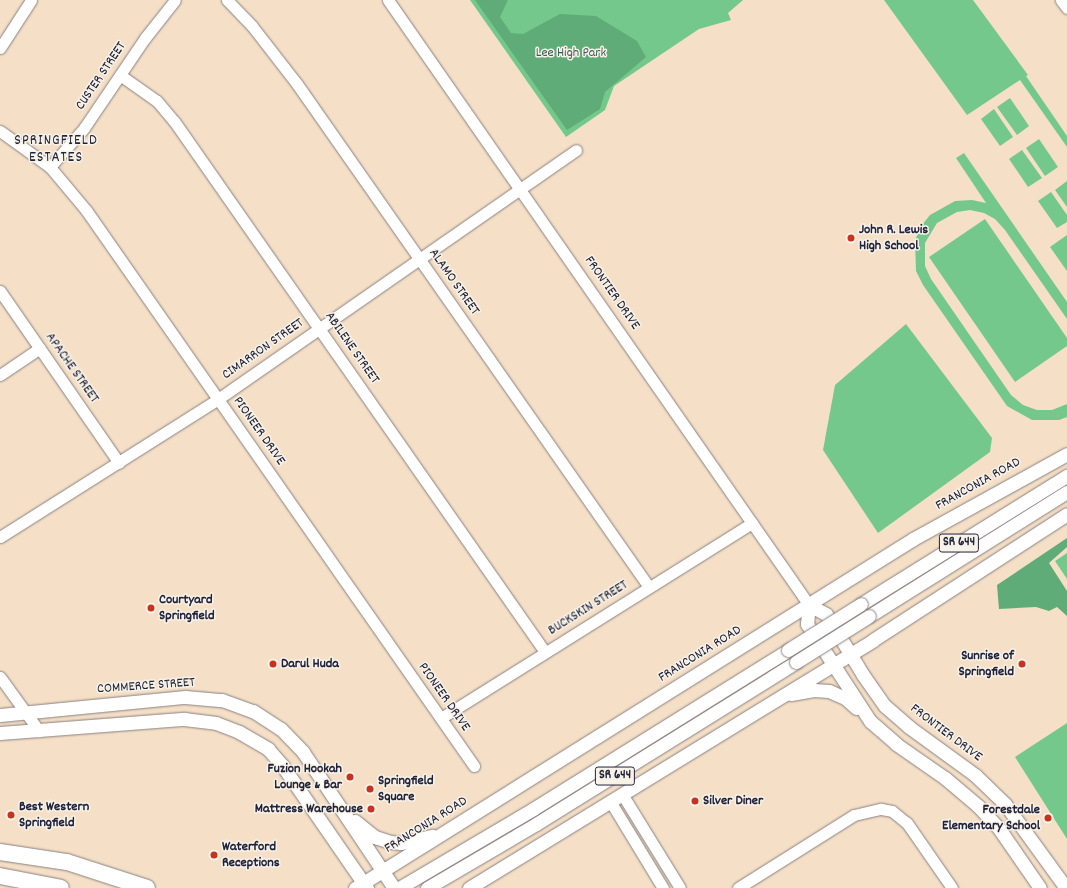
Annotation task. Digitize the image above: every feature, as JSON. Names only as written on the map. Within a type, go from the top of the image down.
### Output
[{"type":"highway","points":[[0,852],[67,862],[147,888]]},
{"type":"highway","points":[[0,876],[61,888]]},
{"type":"main road","name":"FRANCONIA ROAD","points":[[362,886],[383,871],[936,525],[1067,454]]},
{"type":"main road","name":"SR 644","points":[[399,888],[788,650],[1067,476]]},
{"type":"main road","name":"SR 644","points":[[429,887],[543,820],[1067,492]]},
{"type":"main road","points":[[469,888],[850,654],[1067,514]]},
{"type":"main road","name":"FRONTIER DRIVE","points":[[809,605],[826,614],[874,692],[896,716],[975,775],[1005,804],[1066,888]]},
{"type":"main road","points":[[809,605],[808,624],[832,665],[870,721]]},
{"type":"main road","points":[[783,695],[814,690],[829,691],[845,698],[896,744],[945,778],[978,806],[1000,830],[1040,888]]},
{"type":"main road","name":"COMMERCE STREET","points":[[0,714],[185,697],[205,698],[238,704],[268,719],[292,739],[343,810],[394,888]]},
{"type":"main road","points":[[0,733],[184,719],[216,723],[239,732],[268,750],[282,765],[362,886]]},
{"type":"main road","points":[[343,810],[382,841],[401,843],[443,834]]},
{"type":"street","points":[[0,48],[31,0]]},
{"type":"street","name":"CUSTER STREET","points":[[50,167],[84,128],[120,75],[175,0]]},
{"type":"street","name":"ALAMO STREET","points":[[227,0],[297,84],[649,587]]},
{"type":"street","name":"FRONTIER DRIVE","points":[[388,0],[809,605]]},
{"type":"street","points":[[1061,0],[1067,8]]},
{"type":"street","name":"ABILENE STREET","points":[[120,75],[157,102],[174,120],[545,652]]},
{"type":"street","name":"PIONEER DRIVE","points":[[0,131],[50,167],[86,210],[474,766]]},
{"type":"street","name":"CIMARRON STREET","points":[[0,537],[218,399],[576,150]]},
{"type":"street","name":"APACHE STREET","points":[[0,291],[118,463]]},
{"type":"street","points":[[0,375],[40,348]]},
{"type":"street","name":"BUCKSKIN STREET","points":[[441,718],[752,523]]},
{"type":"street","points":[[0,677],[27,712],[39,731]]},
{"type":"street","points":[[622,794],[680,888]]},
{"type":"street","points":[[610,801],[664,888]]},
{"type":"street","points":[[738,888],[854,815],[881,809],[892,811],[907,823],[952,888]]},
{"type":"green space","name":"Lee High Park","points":[[470,0],[743,0],[728,13],[731,20],[699,29],[614,86],[605,110],[566,137]]},
{"type":"green space","points":[[475,0],[508,0],[500,17],[511,33],[523,34],[560,14],[596,16],[637,41],[646,57],[605,92],[600,109],[567,130]]},
{"type":"green space","points":[[884,0],[973,0],[1028,75],[1026,76],[1067,136],[1067,147],[1020,80],[967,115]]},
{"type":"green space","points":[[1010,98],[1029,126],[1017,135],[997,107]]},
{"type":"green space","points":[[994,109],[1013,137],[1000,146],[981,119]]},
{"type":"green space","points":[[1039,139],[1058,167],[1045,176],[1026,148]]},
{"type":"green space","points":[[1022,150],[1042,178],[1028,187],[1009,159]]},
{"type":"green space","points":[[964,153],[1067,302],[1067,319],[1005,230],[995,219],[984,213],[970,210],[957,212],[937,223],[925,243],[925,266],[931,279],[1011,395],[1023,405],[1037,410],[1052,410],[1067,404],[1067,417],[1059,420],[1032,420],[1007,406],[923,285],[916,271],[915,240],[922,225],[930,215],[955,201],[972,200],[986,203],[956,158]]},
{"type":"green space","points":[[1067,181],[1067,207],[1055,190]]},
{"type":"green space","points":[[1051,192],[1067,215],[1067,222],[1057,228],[1038,201]]},
{"type":"green space","points":[[985,219],[1067,338],[1067,346],[1015,382],[929,257]]},
{"type":"green space","points":[[1067,235],[1067,271],[1050,247]]},
{"type":"green space","points":[[906,324],[992,438],[990,452],[878,533],[823,450],[835,385]]},
{"type":"green space","points":[[1067,538],[1067,547],[1049,563],[1067,591],[1067,616],[1057,607],[1049,611],[1036,607],[999,609],[997,585]]},
{"type":"green space","points":[[1067,553],[1067,579],[1055,561]]},
{"type":"green space","points":[[1067,723],[1067,839],[1015,757]]},
{"type":"place","name":"John R. Lewis High School","points":[[851,238]]},
{"type":"place","name":"Courtyard Springfield","points":[[151,608]]},
{"type":"place","name":"Darul Huda","points":[[273,664]]},
{"type":"place","name":"Sunrise of Springfield","points":[[1022,664]]},
{"type":"place","name":"Fuzion Hookah Lounge & Bar","points":[[350,777]]},
{"type":"place","name":"Springfield Square","points":[[370,789]]},
{"type":"place","name":"Silver Diner","points":[[695,801]]},
{"type":"place","name":"Mattress Warehouse","points":[[371,809]]},
{"type":"place","name":"Best Western Springfield","points":[[11,815]]},
{"type":"place","name":"Forestdale Elementary School","points":[[1048,818]]},
{"type":"place","name":"Waterford Receptions","points":[[214,855]]},
{"type":"district","name":"SPRINGFIELD ESTATES","points":[[56,150]]}]
